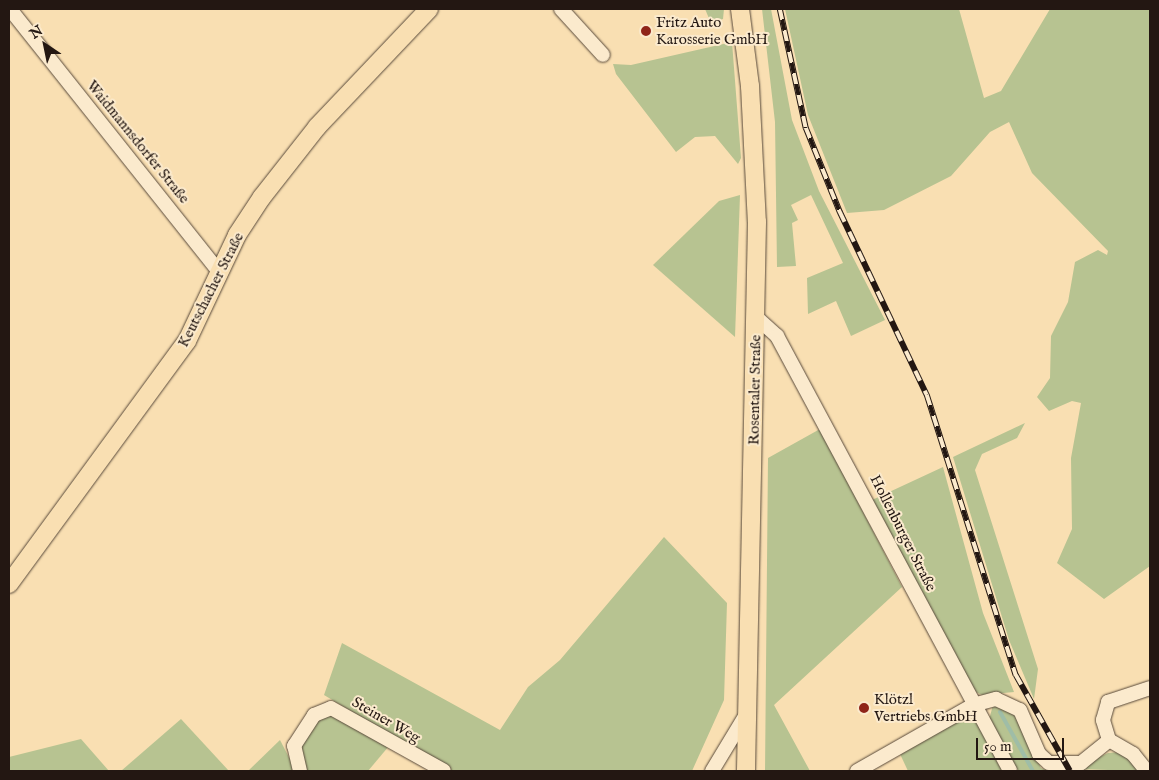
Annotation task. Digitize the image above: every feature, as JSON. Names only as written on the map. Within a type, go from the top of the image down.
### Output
[{"type":"main road","name":"Keutschacher Straße","points":[[9,584],[167,371],[187,341],[238,235],[287,162],[429,9]]},
{"type":"main road","name":"Rosentaler Straße","points":[[740,9],[756,151],[757,318],[746,771]]},
{"type":"street","name":"Waidmannsdorfer Straße","points":[[10,9],[220,273]]},
{"type":"street","points":[[561,9],[603,55]]},
{"type":"street","name":"Hollenburger Straße","points":[[757,318],[777,336],[1010,771]]},
{"type":"street","points":[[1147,771],[1133,754],[1110,740],[1103,720],[1108,702],[1150,688]]},
{"type":"street","points":[[857,771],[973,705],[996,699],[1013,703],[1039,754],[1056,765],[1080,763],[1110,740]]},
{"type":"street","name":"Steiner Weg","points":[[300,771],[294,746],[314,715],[331,708],[444,771]]},
{"type":"street","points":[[712,771],[748,712]]},
{"type":"green space","points":[[705,9],[724,9],[723,19],[711,23]]},
{"type":"green space","points":[[762,9],[771,9],[792,120],[819,191],[885,320],[851,336],[836,301],[808,314],[807,278],[843,263],[811,195],[791,205],[798,220],[792,223],[796,266],[777,267],[775,122]]},
{"type":"green space","points":[[785,9],[959,9],[984,98],[1001,91],[1050,9],[1150,9],[1150,566],[1104,599],[1057,563],[1072,529],[1071,458],[1081,403],[1072,401],[1049,411],[1037,397],[1050,378],[1051,336],[1068,302],[1075,262],[1098,250],[1107,255],[1108,251],[1032,173],[1009,122],[990,132],[951,176],[884,210],[847,213],[808,115]]},
{"type":"green space","points":[[732,42],[741,158],[738,164],[715,136],[695,137],[676,152],[616,74],[613,64],[631,65]]},
{"type":"green space","points":[[740,195],[735,337],[653,265],[719,201]]},
{"type":"green space","points":[[1025,423],[1017,438],[982,454],[975,470],[1038,669],[1034,699],[1009,640],[953,457]]},
{"type":"green space","points":[[820,429],[902,587],[774,705],[810,771],[765,771],[768,458]]},
{"type":"green space","points":[[943,467],[983,613],[1014,692],[982,695],[974,691],[872,500]]},
{"type":"green space","points":[[664,537],[727,603],[724,700],[692,771],[451,771],[324,695],[342,643],[500,730],[528,687],[560,660]]},
{"type":"green space","points":[[993,705],[1012,708],[1041,768],[1049,771],[1018,771],[989,720]]},
{"type":"green space","points":[[326,712],[389,746],[368,771],[304,771],[301,743],[317,718]]},
{"type":"green space","points":[[964,718],[978,723],[1005,771],[908,771],[900,754]]},
{"type":"green space","points":[[181,719],[229,771],[121,771]]},
{"type":"green space","points":[[81,739],[109,771],[9,771],[9,757]]},
{"type":"green space","points":[[280,740],[296,771],[248,771]]},
{"type":"green space","points":[[1121,752],[1142,771],[1074,769],[1108,753]]},
{"type":"waterway","points":[[1000,712],[1033,771]]},
{"type":"railway","points":[[780,9],[806,128],[840,212],[927,395],[1016,675],[1070,771]]},
{"type":"place","name":"Fritz Auto Karosserie GmbH","points":[[646,31]]},
{"type":"place","name":"Klötzl Vertriebs GmbH","points":[[864,708]]}]
